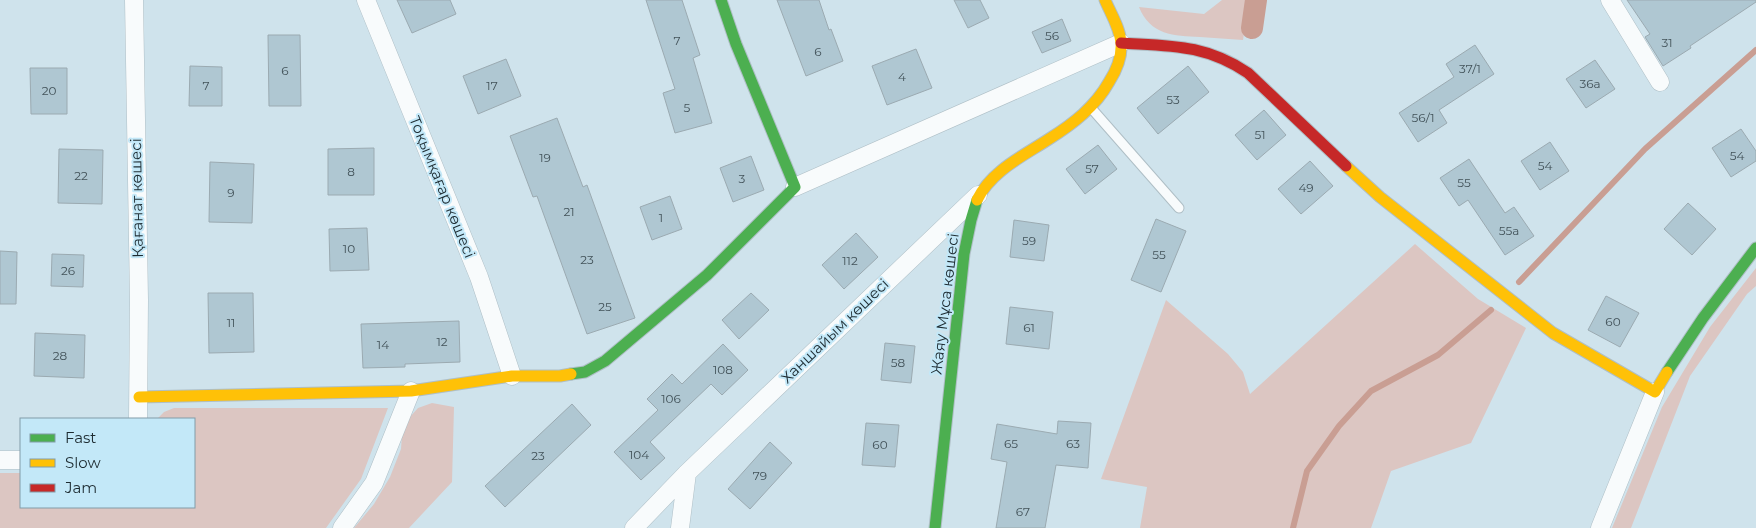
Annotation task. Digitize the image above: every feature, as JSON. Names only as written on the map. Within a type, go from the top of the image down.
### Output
[{"type":"street","name":"Қағанат көшесі","points":[[134,0],[138,418]]},
{"type":"street","name":"Тоқымқағар көшесі","points":[[366,0],[478,277],[512,376]]},
{"type":"street","points":[[721,0],[736,44],[795,187]]},
{"type":"street","points":[[1105,0],[1121,42]]},
{"type":"street","points":[[1610,0],[1660,82]]},
{"type":"street","points":[[139,397],[411,391],[512,376],[568,375],[585,372],[605,361],[707,275],[795,187],[1121,42],[1192,49],[1207,52],[1236,65],[1248,73],[1380,197],[1553,333],[1655,392]]},
{"type":"street","name":"Жаяу Мұса көшесі","points":[[935,528],[964,254],[973,215],[984,189],[1005,167],[1069,126],[1098,99],[1115,72],[1121,42]]},
{"type":"street","name":"Ханшайым көшесі","points":[[634,528],[687,473],[984,189]]},
{"type":"street","points":[[1600,528],[1655,392],[1698,323],[1756,248]]},
{"type":"street","points":[[342,528],[374,484],[411,391]]},
{"type":"street","points":[[0,460],[20,460]]},
{"type":"street","points":[[680,528],[687,473]]},
{"type":"lane","points":[[1090,108],[1179,208]]},
{"type":"shaded area","points":[[1222,0],[1249,0],[1243,40],[1181,36],[1164,32],[1156,29],[1150,23],[1139,7],[1204,14]]},
{"type":"shaded area","points":[[1415,244],[1478,299],[1526,328],[1471,443],[1391,471],[1371,528],[1140,528],[1147,487],[1101,479],[1166,300],[1228,354],[1243,372],[1250,394]]},
{"type":"shaded area","points":[[1756,268],[1756,286],[1747,294],[1690,376],[1631,528],[1612,528],[1662,407],[1710,327]]},
{"type":"shaded area","points":[[432,403],[454,407],[452,482],[409,528],[354,528],[374,504],[390,477],[401,449],[402,435],[409,418],[418,408]]},
{"type":"shaded area","points":[[174,408],[388,408],[361,479],[326,528],[0,528],[0,473],[20,473],[20,508],[195,508],[195,418],[158,418],[164,412]]},
{"type":"building","points":[[397,0],[450,0],[456,14],[412,33]]},
{"type":"building","points":[[646,0],[682,0],[700,55],[693,58],[712,123],[675,133],[663,93],[675,89]]},
{"type":"building","points":[[777,0],[819,0],[829,30],[831,29],[843,61],[806,76]]},
{"type":"building","points":[[954,0],[980,0],[989,18],[968,28]]},
{"type":"building","points":[[1627,0],[1756,0],[1756,2],[1663,66],[1645,37],[1650,34]]},
{"type":"building","points":[[1062,19],[1071,41],[1042,53],[1032,32]]},
{"type":"building","points":[[268,35],[300,35],[301,106],[269,106]]},
{"type":"building","points":[[1475,45],[1494,74],[1439,110],[1447,123],[1418,142],[1399,113],[1454,77],[1446,64]]},
{"type":"building","points":[[916,49],[932,88],[887,105],[872,66]]},
{"type":"building","points":[[506,59],[521,96],[478,114],[463,76]]},
{"type":"building","points":[[1595,60],[1615,89],[1586,108],[1566,79]]},
{"type":"building","points":[[190,66],[222,67],[222,106],[189,106]]},
{"type":"building","points":[[1188,66],[1209,92],[1158,134],[1137,108]]},
{"type":"building","points":[[30,68],[67,68],[67,114],[31,114]]},
{"type":"building","points":[[1264,110],[1286,135],[1257,160],[1235,135]]},
{"type":"building","points":[[557,118],[583,187],[587,185],[635,318],[587,334],[537,196],[533,197],[510,136]]},
{"type":"building","points":[[1741,129],[1756,151],[1756,161],[1731,177],[1712,148]]},
{"type":"building","points":[[1550,142],[1569,171],[1540,190],[1521,161]]},
{"type":"building","points":[[1098,145],[1117,169],[1085,194],[1066,169]]},
{"type":"building","points":[[374,148],[374,195],[328,195],[328,149]]},
{"type":"building","points":[[59,149],[103,150],[102,204],[58,203]]},
{"type":"building","points":[[751,156],[764,190],[733,202],[720,168]]},
{"type":"building","points":[[1469,159],[1505,213],[1514,207],[1534,236],[1505,255],[1468,200],[1459,206],[1440,178]]},
{"type":"building","points":[[1310,161],[1333,186],[1301,214],[1278,189]]},
{"type":"building","points":[[210,162],[254,164],[252,223],[209,222]]},
{"type":"building","points":[[670,196],[682,229],[652,240],[640,207]]},
{"type":"building","points":[[1688,203],[1716,229],[1692,255],[1664,229]]},
{"type":"building","points":[[1156,219],[1186,231],[1161,292],[1131,280]]},
{"type":"building","points":[[1014,220],[1049,225],[1044,261],[1010,257]]},
{"type":"building","points":[[367,228],[369,270],[330,271],[329,229]]},
{"type":"building","points":[[856,233],[878,257],[844,289],[822,265]]},
{"type":"building","points":[[0,251],[17,252],[16,304],[0,304]]},
{"type":"building","points":[[52,254],[84,255],[83,287],[51,286]]},
{"type":"building","points":[[208,293],[253,293],[254,352],[209,353]]},
{"type":"building","points":[[751,293],[769,310],[739,339],[722,320]]},
{"type":"building","points":[[1606,296],[1639,313],[1620,347],[1588,330]]},
{"type":"building","points":[[1010,307],[1053,312],[1049,349],[1006,344]]},
{"type":"building","points":[[459,321],[460,362],[405,364],[405,367],[363,368],[361,324]]},
{"type":"building","points":[[35,333],[85,335],[84,378],[34,376]]},
{"type":"building","points":[[885,343],[915,346],[911,383],[881,380]]},
{"type":"building","points":[[723,344],[748,370],[722,395],[711,384],[650,442],[665,458],[641,480],[614,452],[658,410],[647,399],[672,374],[682,384]]},
{"type":"building","points":[[572,404],[591,425],[505,507],[485,486]]},
{"type":"building","points":[[1058,421],[1091,423],[1088,468],[1056,465],[1045,528],[996,528],[1007,462],[991,459],[997,424],[1057,434]]},
{"type":"building","points":[[866,423],[899,425],[895,467],[862,465]]},
{"type":"building","points":[[770,442],[792,463],[750,509],[728,489]]},
{"type":"waterway","points":[[1252,28],[1256,0]]},
{"type":"waterway","points":[[1519,282],[1645,149],[1756,50]]},
{"type":"waterway","points":[[1293,528],[1307,471],[1339,426],[1371,391],[1438,355],[1491,310]]},
{"type":"traffic: fast","points":[[571,374],[585,372],[605,361],[707,275],[795,187],[736,44],[721,0]]},
{"type":"traffic: fast","points":[[935,528],[964,254],[977,200]]},
{"type":"traffic: fast","points":[[1667,372],[1703,318],[1756,248]]},
{"type":"traffic: slow","points":[[977,200],[990,181],[999,172],[1075,121],[1097,99],[1112,78],[1121,48],[1119,32],[1105,0]]},
{"type":"traffic: slow","points":[[1346,166],[1380,197],[1553,333],[1655,392],[1667,372]]},
{"type":"traffic: slow","points":[[139,397],[411,391],[512,376],[560,376],[571,374]]},
{"type":"traffic: jam","points":[[1121,43],[1187,48],[1217,56],[1232,64],[1248,73],[1346,166]]}]
